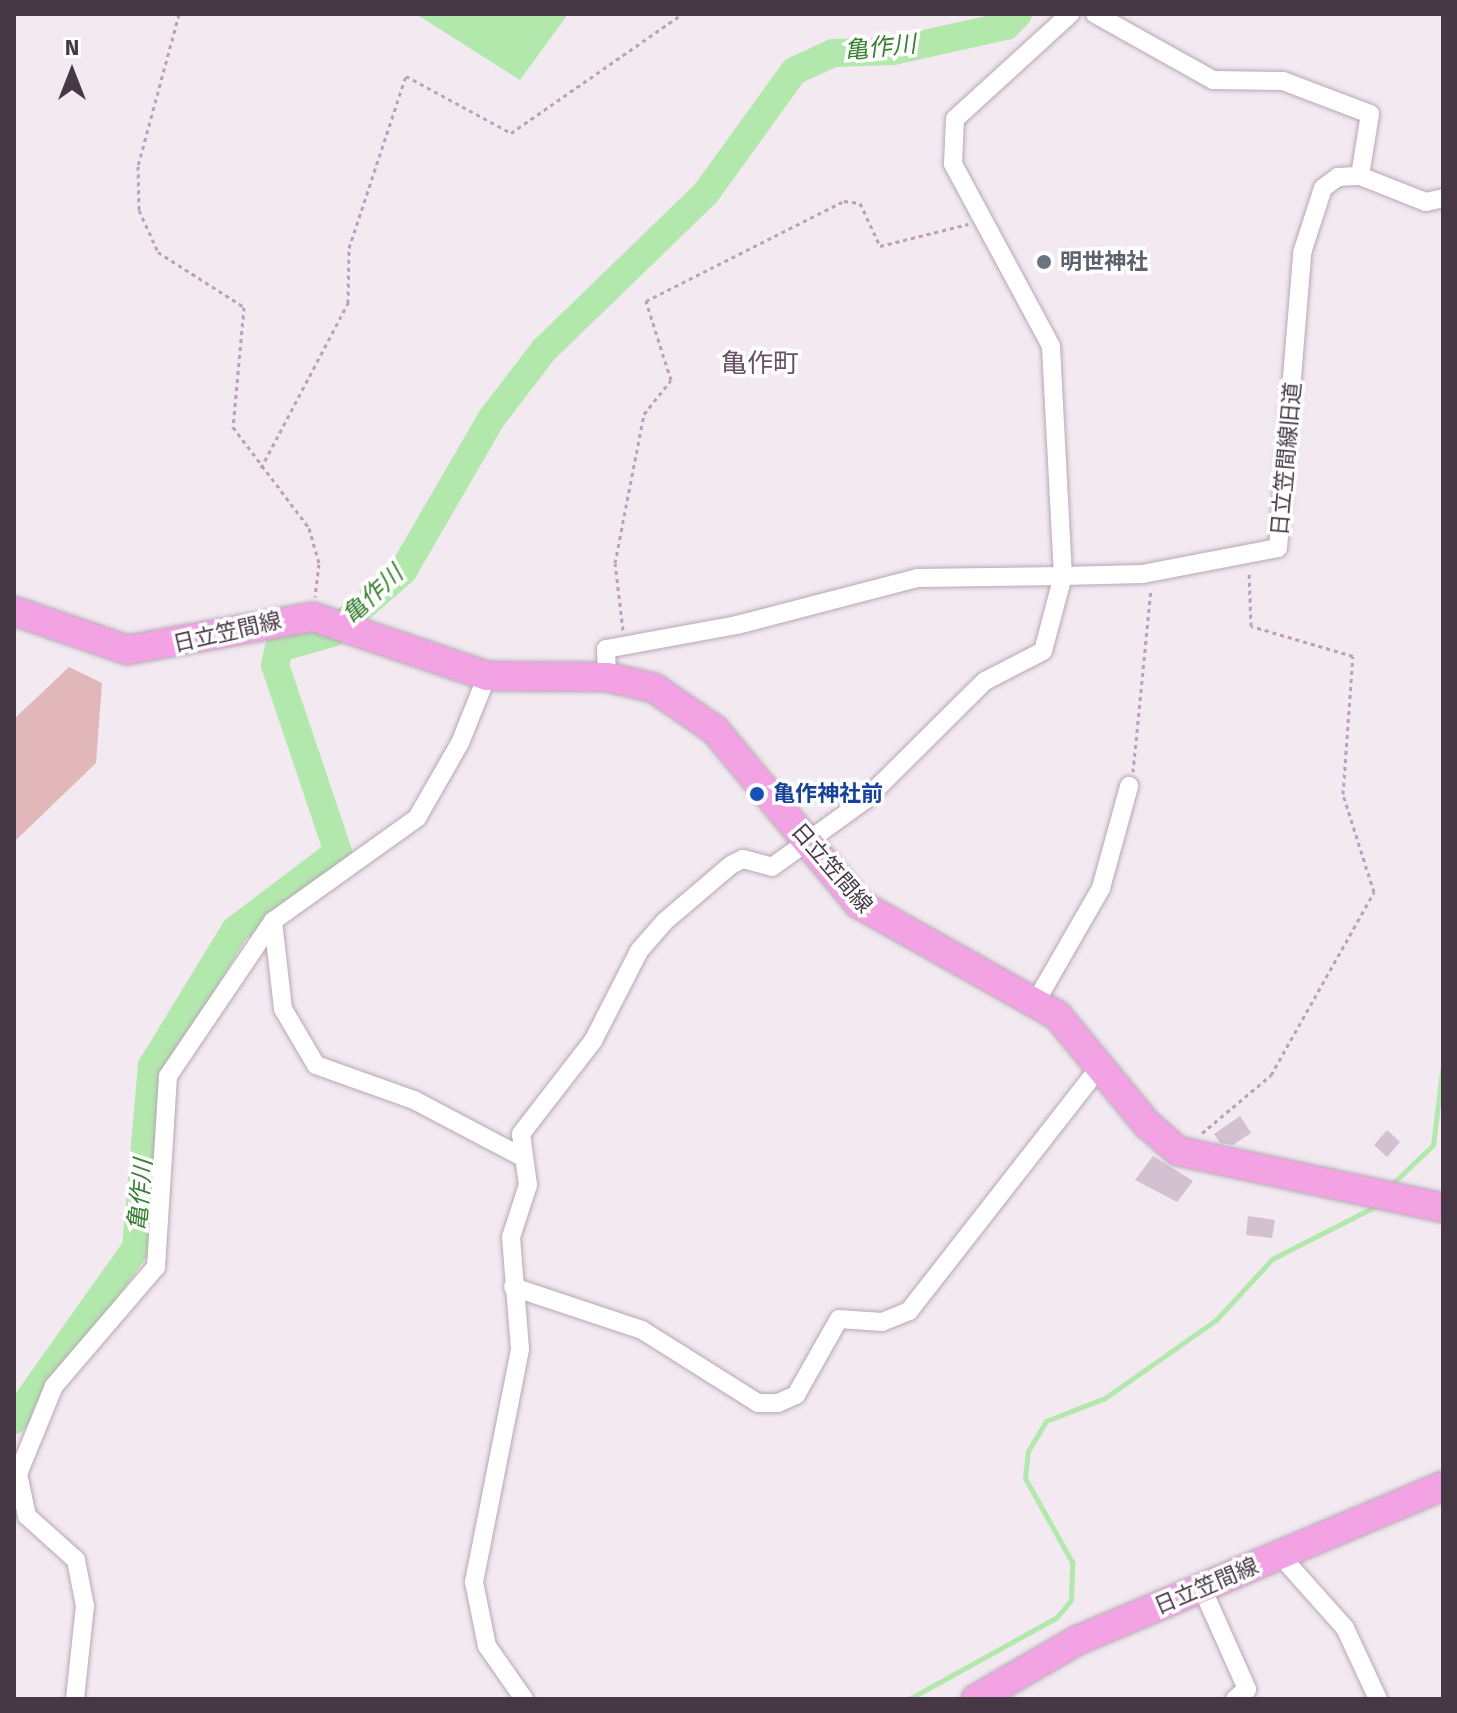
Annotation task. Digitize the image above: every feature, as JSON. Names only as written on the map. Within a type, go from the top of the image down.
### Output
[{"type":"main road","name":"日立笠間線","points":[[14,611],[127,650],[331,620],[487,676],[607,677],[654,688],[715,730],[806,840],[878,919],[1035,1003],[1077,1032],[1147,1124],[1178,1151],[1443,1208]]},
{"type":"main road","name":"日立笠間線","points":[[976,1699],[1076,1641],[1443,1486]]},
{"type":"street","points":[[524,1699],[487,1646],[474,1595],[520,1349],[511,1237],[528,1185],[521,1134],[593,1041],[639,951],[664,922],[731,865],[743,859],[772,867],[865,800],[985,681],[1043,651],[1063,576],[1051,346],[953,164],[955,119],[1070,14]]},
{"type":"street","points":[[1095,14],[1213,80],[1283,81],[1370,114],[1360,176],[1426,202],[1443,198]]},
{"type":"street","name":"日立笠間線旧道","points":[[625,645],[917,578],[1152,573],[1278,548],[1302,253],[1323,188],[1338,177],[1360,176]]},
{"type":"street","points":[[607,677],[606,649],[625,645]]},
{"type":"street","points":[[75,1699],[85,1606],[76,1560],[27,1516],[18,1474],[54,1386],[156,1267],[168,1076],[273,921],[417,818],[460,743],[487,676]]},
{"type":"street","points":[[1035,1003],[1101,888],[1129,786]]},
{"type":"street","points":[[273,921],[283,1009],[316,1065],[414,1100],[522,1157]]},
{"type":"street","points":[[513,1287],[642,1330],[758,1403],[778,1403],[796,1395],[839,1319],[882,1322],[909,1311],[1101,1065]]},
{"type":"street","points":[[1280,1555],[1345,1628],[1378,1699]]},
{"type":"street","points":[[1202,1588],[1247,1689],[1235,1699]]},
{"type":"path","points":[[179,14],[138,166],[139,210],[158,252],[244,307],[229,407],[233,427],[309,528],[331,620]]},
{"type":"path","points":[[261,468],[348,303],[349,248],[406,76],[511,133],[682,14]]},
{"type":"path","points":[[625,645],[615,563],[644,414],[671,380],[646,301],[844,201],[860,203],[880,246],[983,220]]},
{"type":"path","points":[[1199,1135],[1271,1075],[1374,892],[1343,794],[1353,656],[1251,626],[1249,556]]},
{"type":"path","points":[[1129,786],[1152,573]]},
{"type":"shaded area","points":[[416,14],[568,14],[520,80]]},
{"type":"shaded area","points":[[69,667],[102,683],[96,763],[14,842],[14,719]]},
{"type":"building","points":[[1240,1116],[1251,1133],[1233,1145],[1220,1143],[1214,1134]]},
{"type":"building","points":[[1387,1130],[1400,1142],[1387,1157],[1374,1145]]},
{"type":"building","points":[[1153,1156],[1193,1181],[1177,1202],[1135,1180]]},
{"type":"building","points":[[1248,1216],[1275,1220],[1272,1238],[1246,1235]]},
{"type":"waterway","name":"亀作川","points":[[14,1420],[136,1248],[152,1066],[235,930],[338,852],[275,665],[279,648],[332,633],[403,571],[491,419],[544,350],[706,193],[794,71],[833,53],[893,51],[1006,26],[1018,14]]},
{"type":"waterway","points":[[1390,1186],[1433,1145],[1443,1064]]},
{"type":"waterway","points":[[909,1699],[1056,1618],[1071,1600],[1072,1562],[1025,1478],[1028,1451],[1046,1421],[1105,1398],[1216,1320],[1272,1259],[1378,1205]]},
{"type":"place","name":"明世神社","points":[[1044,262]]},
{"type":"place","name":"亀作神社前","points":[[757,794]]},
{"type":"district","name":"亀作町","points":[[760,364]]}]
